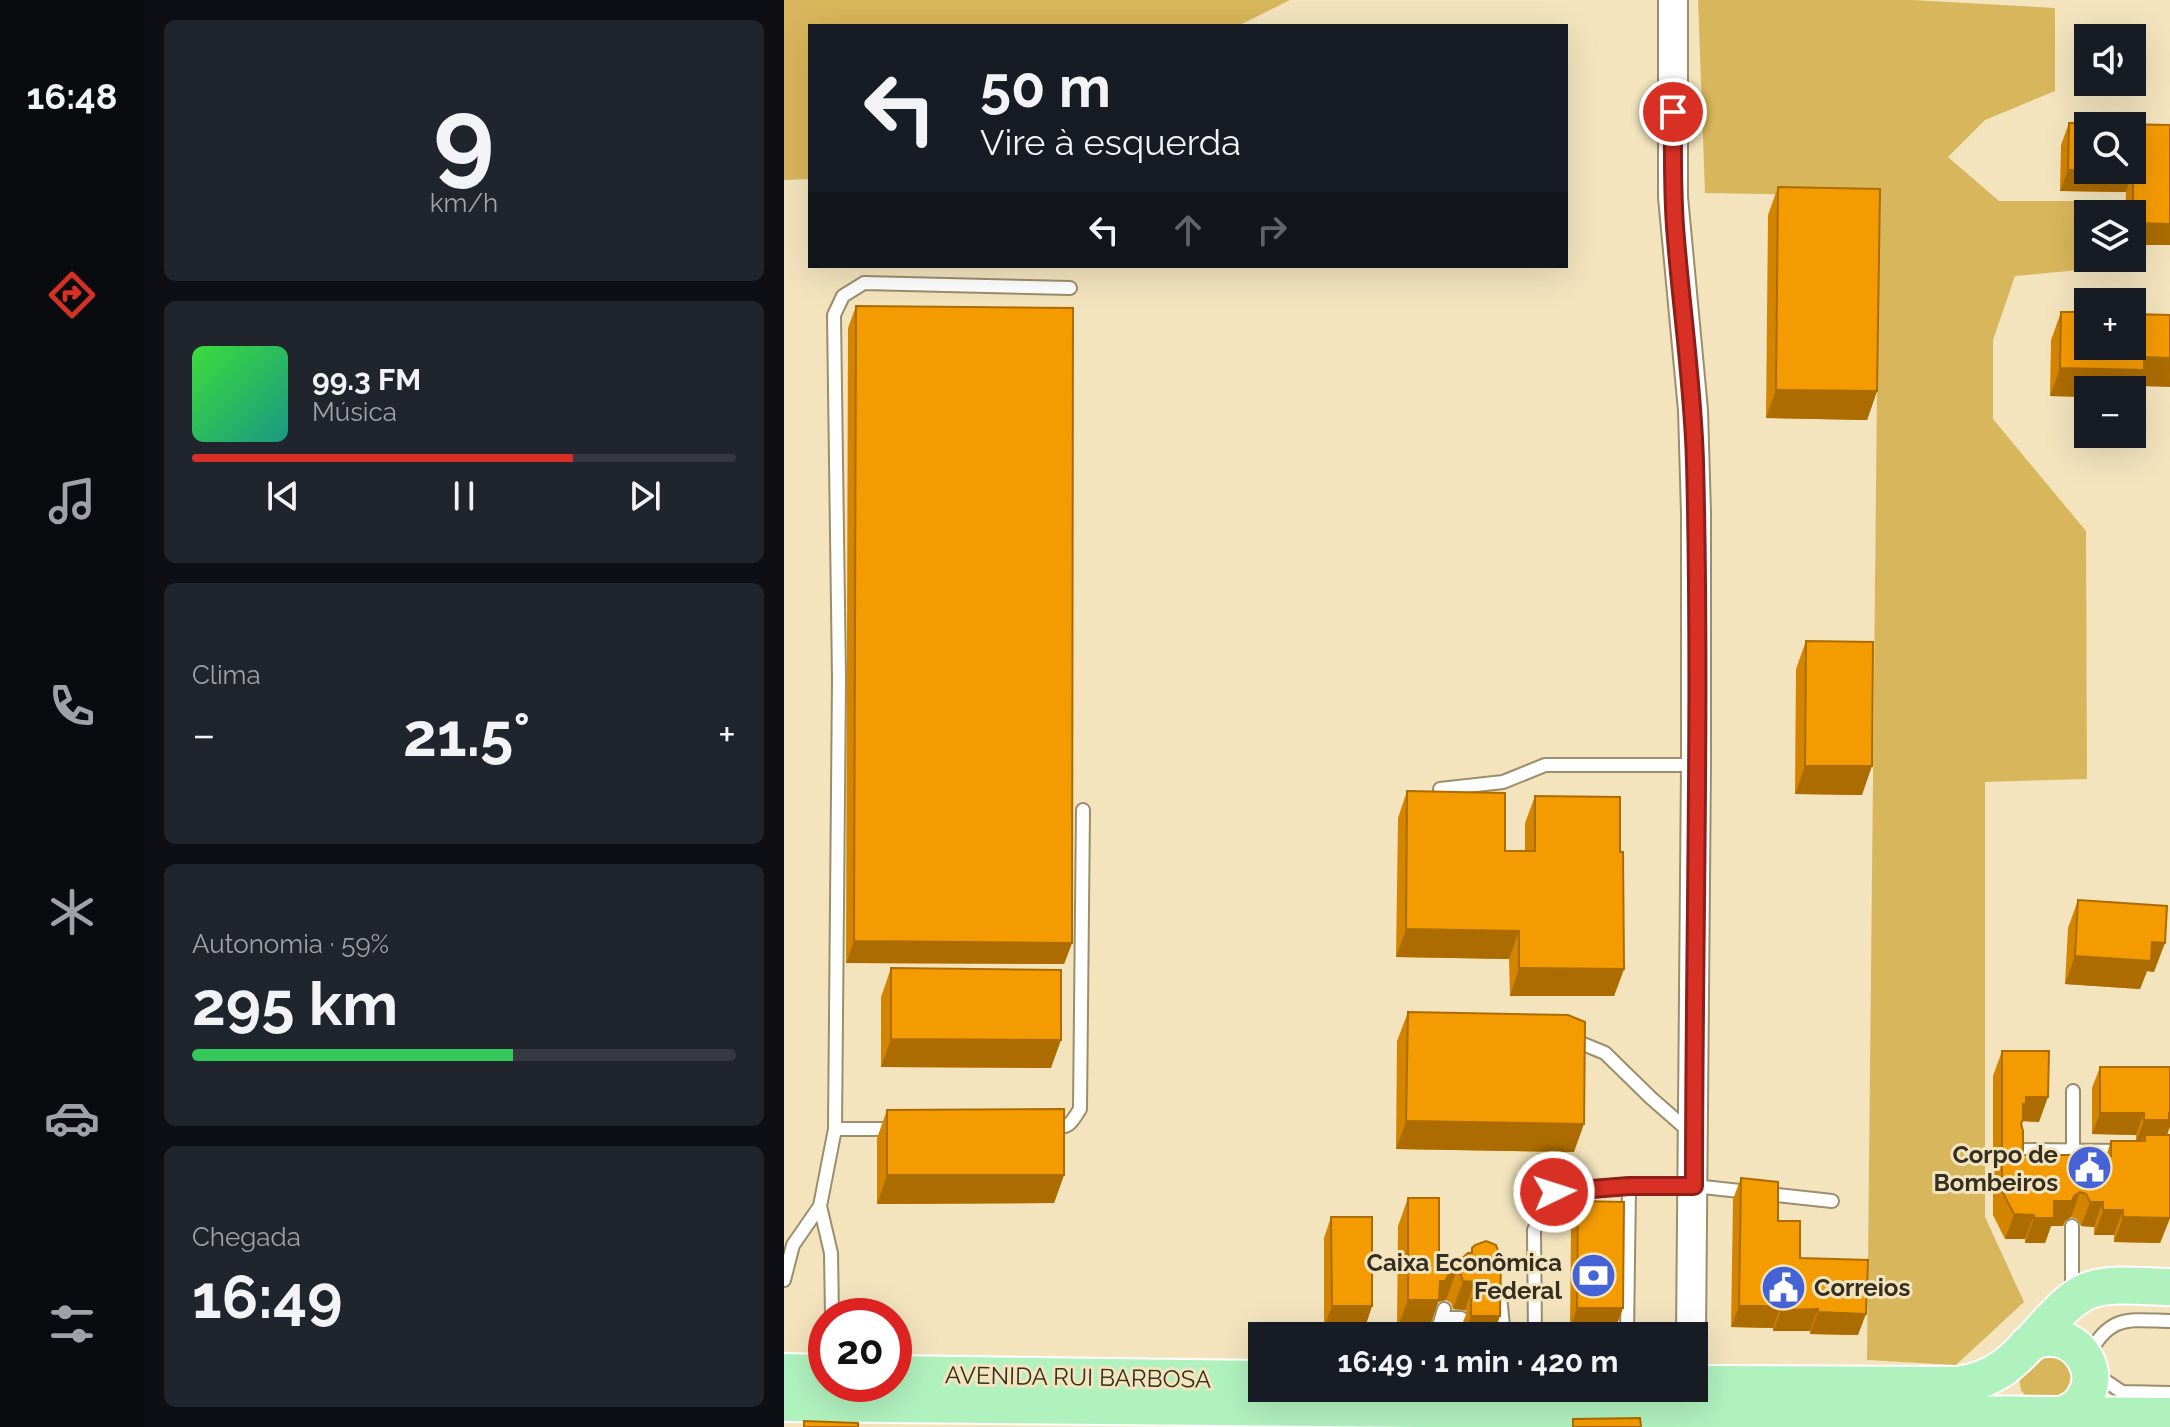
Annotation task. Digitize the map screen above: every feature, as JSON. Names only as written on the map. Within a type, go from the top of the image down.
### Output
[{"type":"main road","name":"AVENIDA RUI BARBOSA","points":[[1691,1403],[1978,1382],[1997,1373],[2072,1300],[2087,1291],[2102,1287],[2170,1287]]},
{"type":"main road","points":[[2044,1337],[2061,1338],[2076,1346],[2088,1364],[2090,1383],[2085,1397],[2076,1408],[2052,1416],[2026,1408],[2015,1394],[2011,1377],[2021,1351],[2044,1337]]},
{"type":"main road","points":[[784,1372],[808,1373]]},
{"type":"main road","name":"AVENIDA RUI BARBOSA","points":[[912,1375],[1238,1398],[1691,1403],[2052,1416],[2170,1416]]},
{"type":"main road","name":"AVENIDA RUI BARBOSA","points":[[784,1403],[1080,1411],[1238,1398]]},
{"type":"street","points":[[1673,0],[1673,197],[1695,459],[1691,1322]]},
{"type":"lane","points":[[784,1280],[793,1245],[820,1206],[835,1129],[839,679],[834,315],[843,296],[864,283],[1070,288]]},
{"type":"lane","points":[[1440,789],[1503,782],[1545,765],[1696,765]]},
{"type":"lane","points":[[1033,1128],[1063,1128],[1072,1122],[1080,1109],[1083,810]]},
{"type":"lane","points":[[1558,1034],[1605,1053],[1694,1135]]},
{"type":"lane","points":[[2073,1091],[2073,1165]]},
{"type":"lane","points":[[835,1129],[911,1129]]},
{"type":"lane","points":[[2021,1150],[2142,1151]]},
{"type":"lane","points":[[1627,1322],[1629,1186]]},
{"type":"lane","points":[[1535,1322],[1534,1230],[1554,1192],[1629,1186],[1694,1186],[1832,1201]]},
{"type":"lane","points":[[820,1206],[831,1253],[832,1298]]},
{"type":"lane","points":[[2072,1226],[2072,1300]]},
{"type":"lane","points":[[1498,1322],[1499,1277]]},
{"type":"lane","points":[[1440,1322],[1443,1314],[1461,1318]]},
{"type":"lane","points":[[2170,1321],[2122,1320],[2095,1343],[2088,1364],[2099,1378],[2122,1392],[2170,1393]]},
{"type":"shaded area","points":[[784,0],[1290,0],[1242,24],[808,24],[808,179],[784,180]]},
{"type":"shaded area","points":[[1698,0],[1912,0],[2055,8],[2055,91],[1985,120],[1948,157],[1999,201],[2074,201],[2074,270],[2015,276],[1993,340],[1993,419],[2086,531],[2087,779],[1985,782],[1985,1217],[2024,1302],[1956,1365],[1867,1360],[1879,196],[1705,193]]},
{"type":"shaded area","points":[[2040,1349],[2074,1360],[2074,1396],[2029,1400],[2021,1390],[2019,1378]]},
{"type":"building","points":[[2069,123],[2074,123],[2074,170],[2068,170]]},
{"type":"building","points":[[2146,125],[2170,125],[2170,224],[2146,223],[2146,200],[2133,200],[2133,184],[2146,184]]},
{"type":"building","points":[[1778,187],[1880,189],[1877,391],[1776,390]]},
{"type":"building","points":[[856,306],[1073,308],[1072,943],[854,941]]},
{"type":"building","points":[[2061,312],[2074,312],[2074,360],[2144,360],[2144,370],[2060,368]]},
{"type":"building","points":[[2146,314],[2170,315],[2170,358],[2146,357]]},
{"type":"building","points":[[1806,641],[1873,642],[1872,766],[1805,766]]},
{"type":"building","points":[[1407,791],[1505,793],[1505,851],[1535,851],[1535,796],[1620,797],[1624,969],[1519,968],[1519,931],[1406,929]]},
{"type":"building","points":[[2078,900],[2167,906],[2165,943],[2152,942],[2151,961],[2075,956]]},
{"type":"building","points":[[891,968],[1061,970],[1061,1040],[891,1039]]},
{"type":"building","points":[[1408,1012],[1568,1015],[1585,1022],[1584,1124],[1406,1121]]},
{"type":"building","points":[[2002,1051],[2049,1051],[2048,1097],[2026,1097],[2026,1104],[2023,1104],[2023,1155],[2073,1155],[2077,1162],[2083,1164],[2091,1155],[2111,1156],[2111,1141],[2145,1141],[2145,1135],[2170,1135],[2170,1218],[2123,1217],[2123,1210],[2103,1210],[2103,1202],[2090,1202],[2086,1194],[2080,1192],[2072,1201],[2054,1201],[2054,1218],[2014,1214],[2002,1191]]},
{"type":"building","points":[[2100,1067],[2170,1067],[2169,1120],[2144,1120],[2144,1113],[2100,1113]]},
{"type":"building","points":[[1064,1109],[1064,1175],[887,1175],[887,1110]]},
{"type":"building","points":[[1741,1178],[1778,1182],[1778,1221],[1800,1221],[1800,1258],[1868,1260],[1866,1314],[1818,1312],[1818,1309],[1781,1310],[1781,1306],[1739,1306]]},
{"type":"building","points":[[1408,1198],[1439,1198],[1439,1252],[1447,1252],[1451,1260],[1459,1261],[1472,1253],[1475,1245],[1486,1241],[1496,1245],[1501,1260],[1500,1316],[1471,1316],[1471,1299],[1479,1295],[1479,1286],[1475,1282],[1463,1281],[1456,1272],[1449,1274],[1445,1281],[1440,1281],[1439,1300],[1408,1300]]},
{"type":"building","name":"Caixa Econômica Federal","points":[[1578,1201],[1624,1202],[1623,1308],[1577,1308]]},
{"type":"building","points":[[1331,1217],[1372,1217],[1372,1306],[1332,1306]]},
{"type":"building","points":[[1640,1418],[1641,1427],[1573,1427],[1573,1419]]},
{"type":"building","points":[[804,1421],[858,1423],[858,1427],[804,1427]]},
{"type":"place","name":"Corpo de Bombeiros","points":[[2089,1168]]},
{"type":"place","name":"Caixa Econômica Federal","points":[[1593,1276]]},
{"type":"place","name":"Correios","points":[[1783,1287]]},
{"type":"route","points":[[1554,1192],[1629,1186],[1694,1186],[1695,459],[1673,197],[1673,112]]}]
